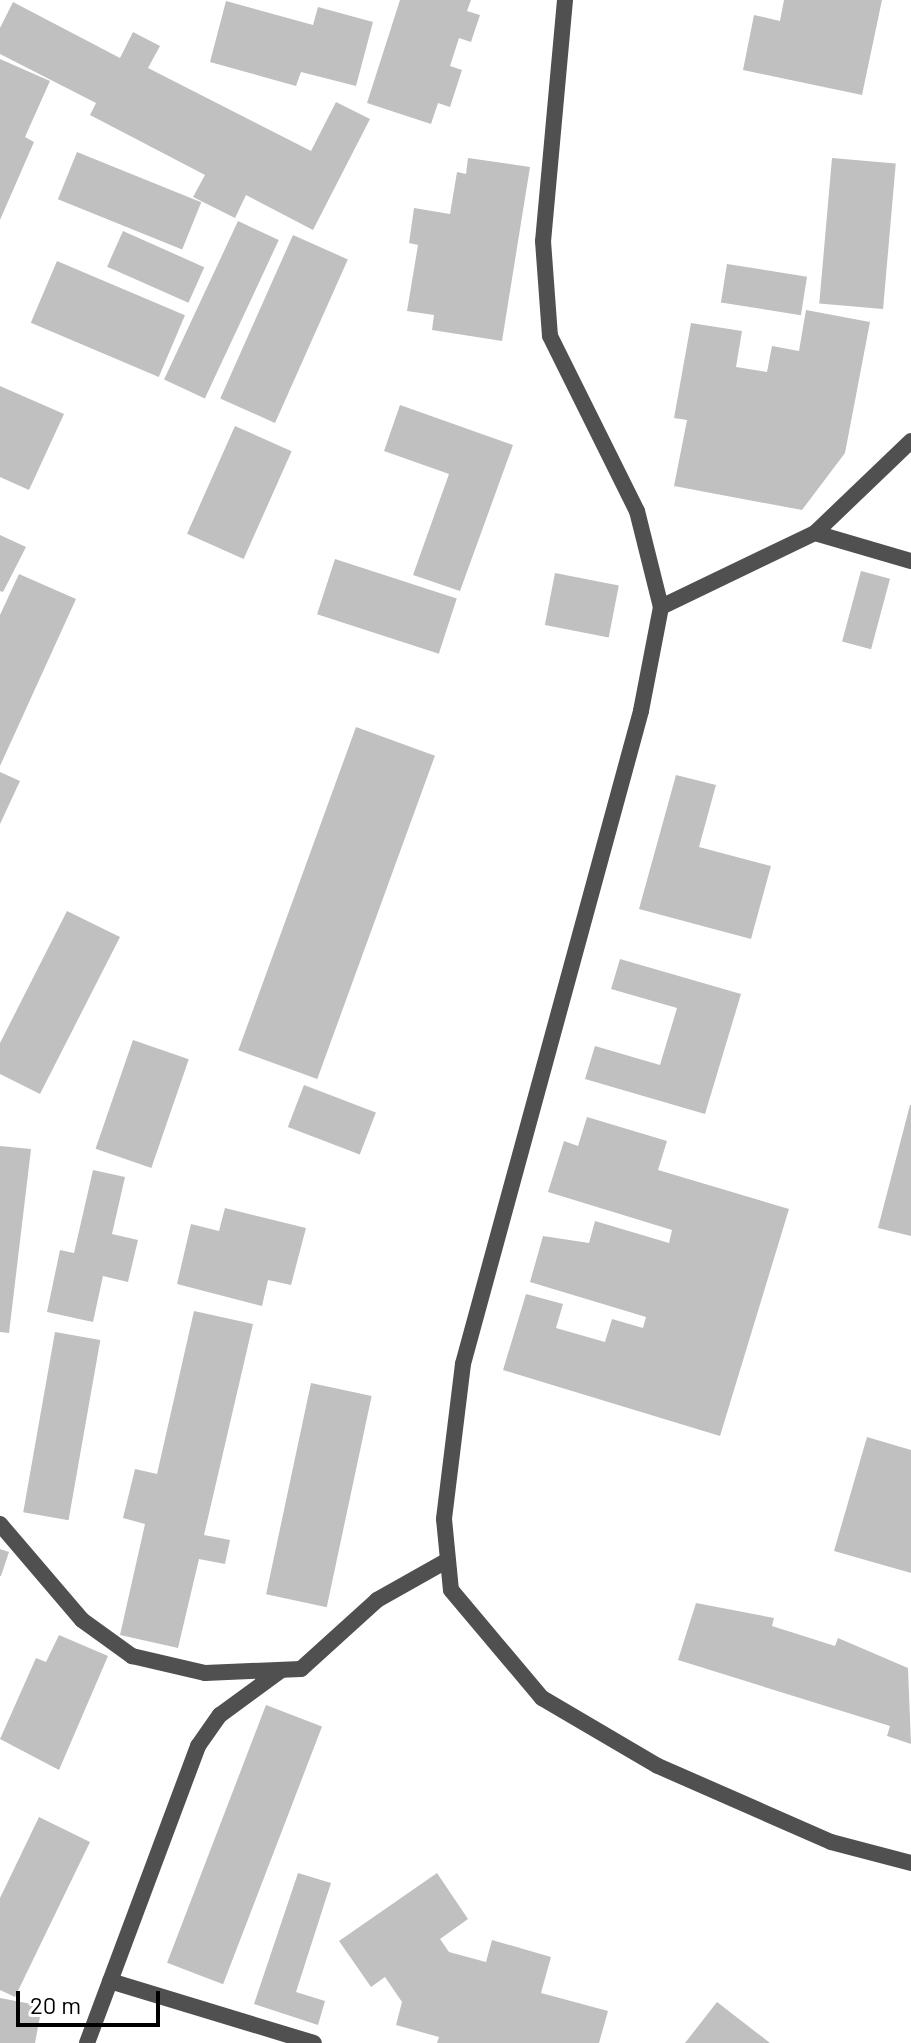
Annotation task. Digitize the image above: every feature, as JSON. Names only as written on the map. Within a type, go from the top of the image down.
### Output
[{"type":"street","points":[[565,0],[543,241],[550,336],[637,511],[661,607],[641,711],[463,1364],[444,1519],[451,1590],[542,1698],[658,1766],[831,1842],[911,1863]]},
{"type":"street","points":[[661,607],[815,533],[911,441]]},
{"type":"street","points":[[815,533],[911,561]]},
{"type":"street","points":[[0,1524],[82,1620],[132,1656],[205,1673],[301,1669],[377,1600],[448,1560]]},
{"type":"street","points":[[87,2043],[198,1746],[220,1715],[281,1670]]},
{"type":"street","points":[[110,1981],[314,2043]]},
{"type":"building","points":[[400,0],[471,0],[467,11],[480,15],[471,42],[459,38],[450,66],[462,70],[450,107],[438,103],[431,124],[367,103]]},
{"type":"building","points":[[784,0],[882,0],[862,95],[743,70],[754,15],[780,21]]},
{"type":"building","points":[[226,1],[313,25],[318,7],[373,22],[356,86],[301,72],[296,86],[210,62]]},
{"type":"building","points":[[13,2],[120,58],[133,32],[160,46],[148,68],[311,151],[336,102],[370,119],[313,230],[246,195],[235,218],[193,197],[205,175],[90,115],[96,103],[0,54],[0,28]]},
{"type":"building","points":[[0,59],[50,81],[25,137],[34,142],[0,220]]},
{"type":"building","points":[[77,152],[201,202],[182,249],[58,199]]},
{"type":"building","points":[[468,158],[530,167],[502,341],[432,330],[434,315],[407,311],[418,245],[409,243],[414,208],[450,214],[457,172],[466,174]]},
{"type":"building","points":[[832,158],[896,164],[883,309],[819,303]]},
{"type":"building","points":[[238,221],[279,240],[205,399],[164,380]]},
{"type":"building","points":[[123,231],[204,267],[188,303],[107,267]]},
{"type":"building","points":[[293,235],[348,259],[275,423],[220,399]]},
{"type":"building","points":[[57,261],[185,315],[159,377],[31,323]]},
{"type":"building","points":[[727,264],[807,277],[801,315],[721,303]]},
{"type":"building","points":[[806,310],[870,322],[845,453],[802,510],[674,486],[687,420],[674,418],[691,323],[742,331],[736,367],[767,372],[772,346],[799,351]]},
{"type":"building","points":[[0,386],[64,414],[29,490],[0,477]]},
{"type":"building","points":[[400,405],[513,445],[460,591],[413,575],[449,474],[384,451]]},
{"type":"building","points":[[235,426],[292,451],[244,559],[187,534]]},
{"type":"building","points":[[0,535],[26,547],[3,592],[0,591]]},
{"type":"building","points":[[335,559],[457,599],[439,654],[317,614]]},
{"type":"building","points":[[861,571],[890,579],[871,649],[842,642]]},
{"type":"building","points":[[555,573],[619,585],[609,637],[545,625]]},
{"type":"building","points":[[19,574],[76,599],[0,766],[0,615]]},
{"type":"building","points":[[356,727],[435,756],[317,1079],[238,1050]]},
{"type":"building","points":[[0,772],[20,781],[0,824]]},
{"type":"building","points":[[676,775],[716,785],[699,847],[771,866],[751,939],[639,909]]},
{"type":"building","points":[[67,911],[120,937],[40,1094],[0,1074],[0,1043]]},
{"type":"building","points":[[620,959],[741,994],[705,1114],[585,1079],[595,1046],[660,1065],[677,1008],[611,989]]},
{"type":"building","points":[[133,1040],[189,1059],[151,1168],[96,1149]]},
{"type":"building","points":[[304,1085],[376,1113],[360,1155],[288,1127]]},
{"type":"building","points":[[911,1105],[911,1236],[878,1228]]},
{"type":"building","points":[[587,1117],[667,1141],[658,1170],[789,1209],[720,1436],[503,1370],[526,1294],[563,1304],[556,1328],[605,1342],[612,1319],[643,1328],[646,1317],[530,1282],[543,1236],[589,1243],[595,1221],[669,1243],[672,1230],[548,1192],[564,1141],[578,1146]]},
{"type":"building","points":[[0,1146],[31,1149],[9,1333],[0,1332]]},
{"type":"building","points":[[93,1170],[125,1177],[112,1234],[138,1240],[128,1282],[103,1276],[93,1322],[47,1312],[60,1250],[74,1253]]},
{"type":"building","points":[[225,1208],[306,1228],[291,1285],[268,1280],[262,1306],[177,1284],[191,1224],[219,1231]]},
{"type":"building","points":[[194,1311],[253,1324],[204,1535],[230,1540],[225,1564],[199,1559],[178,1648],[120,1635],[145,1524],[123,1518],[135,1469],[157,1474]]},
{"type":"building","points":[[55,1332],[100,1340],[69,1520],[23,1512]]},
{"type":"building","points":[[311,1383],[372,1396],[327,1607],[266,1594]]},
{"type":"building","points":[[867,1437],[911,1450],[911,1573],[834,1551]]},
{"type":"building","points":[[0,1549],[9,1552],[1,1576],[0,1576]]},
{"type":"building","points":[[696,1603],[774,1618],[772,1626],[835,1646],[838,1638],[908,1668],[911,1744],[887,1736],[890,1726],[678,1660]]},
{"type":"building","points":[[59,1635],[108,1656],[59,1770],[0,1739],[36,1658],[46,1662]]},
{"type":"building","points":[[266,1705],[322,1727],[223,1984],[167,1963]]},
{"type":"building","points":[[39,1817],[90,1842],[15,1997],[0,1990],[0,1898]]},
{"type":"building","points":[[298,1873],[331,1883],[296,1992],[325,2001],[318,2025],[254,2004]]},
{"type":"building","points":[[437,1873],[468,1919],[440,1939],[449,1952],[486,1962],[492,1940],[551,1957],[541,1993],[608,2011],[599,2043],[437,2043],[439,2037],[396,2025],[402,2002],[385,1977],[371,1987],[339,1941]]},
{"type":"building","points":[[0,1998],[42,2006],[35,2043],[0,2043]]},
{"type":"building","points":[[717,2002],[770,2043],[685,2043]]}]
